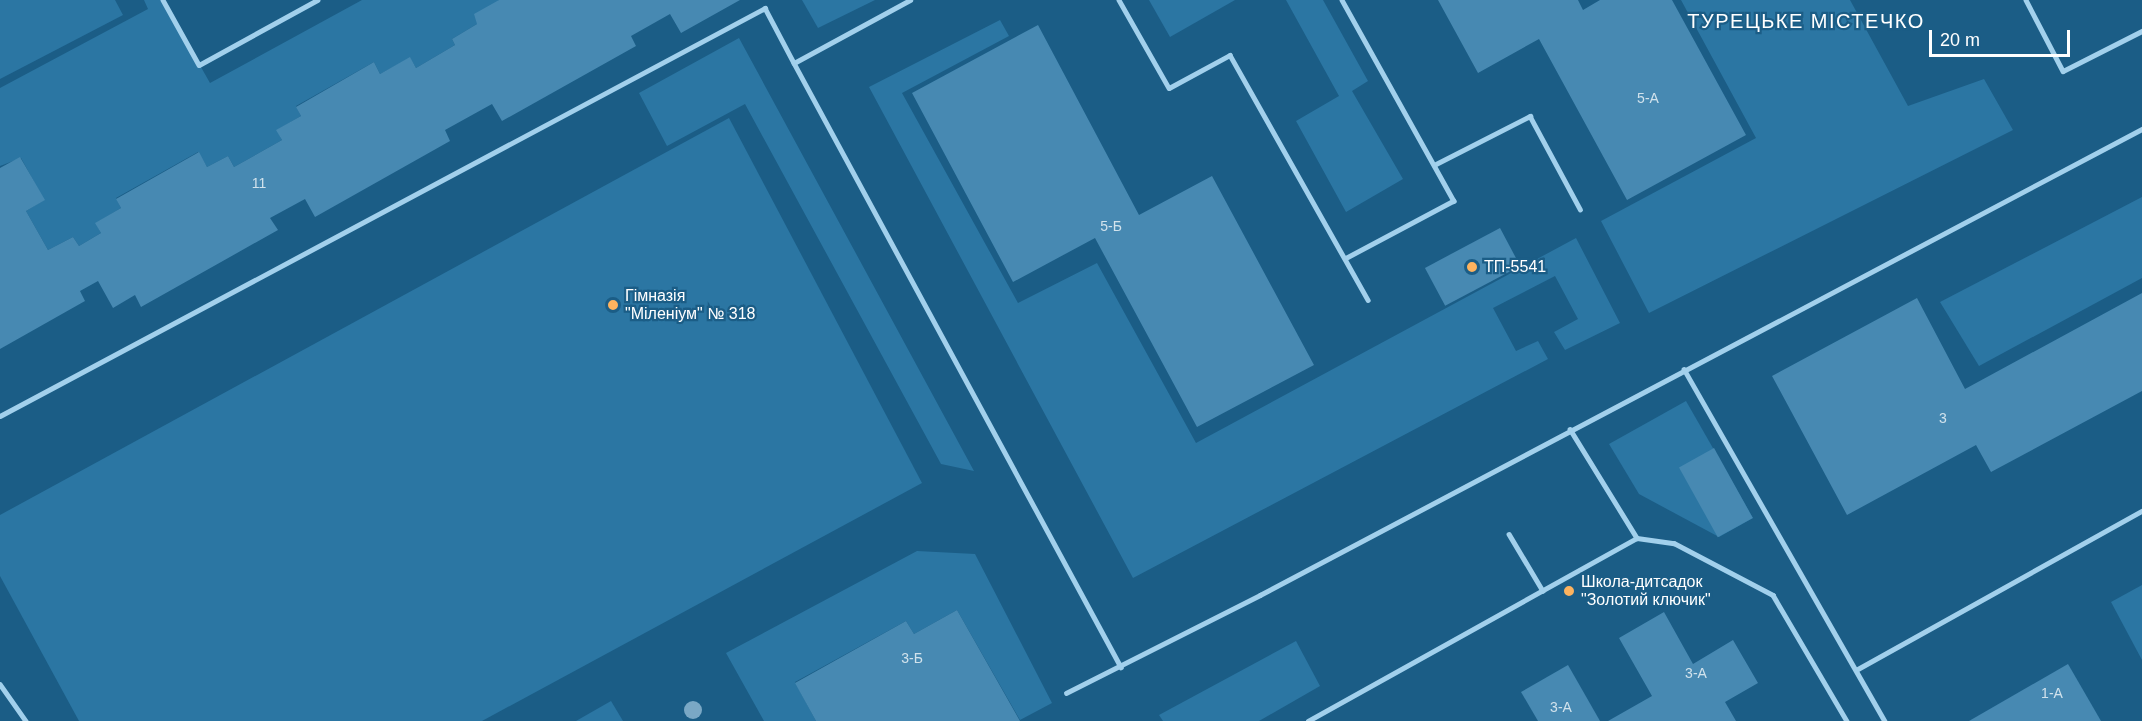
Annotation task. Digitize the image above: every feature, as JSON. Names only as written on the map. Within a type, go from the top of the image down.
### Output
[{"type":"lane","points":[[163,0],[199,65],[317,0]]},
{"type":"lane","points":[[794,63],[910,0]]},
{"type":"lane","points":[[1119,0],[1169,88],[1230,55],[1368,300]]},
{"type":"lane","points":[[1342,0],[1454,201],[1346,259]]},
{"type":"lane","points":[[2026,0],[2062,70],[2142,31]]},
{"type":"lane","points":[[0,416],[765,8],[1121,667]]},
{"type":"lane","points":[[1434,165],[1530,116],[1580,209]]},
{"type":"lane","points":[[1066,693],[1121,667],[2142,129]]},
{"type":"lane","points":[[1684,369],[1885,721]]},
{"type":"lane","points":[[1570,429],[1637,538]]},
{"type":"lane","points":[[1856,670],[2142,511]]},
{"type":"lane","points":[[1509,534],[1543,591]]},
{"type":"lane","points":[[1308,721],[1637,538],[1674,543],[1773,595],[1847,721]]},
{"type":"lane","points":[[0,684],[26,721]]},
{"type":"shaded area","points":[[0,0],[115,0],[123,15],[0,79]]},
{"type":"shaded area","points":[[144,0],[163,0],[210,83],[362,0],[499,0],[477,24],[452,39],[455,45],[416,68],[410,58],[380,74],[374,62],[296,106],[301,116],[277,130],[282,140],[234,167],[228,156],[207,167],[198,152],[116,198],[121,208],[96,223],[101,233],[79,246],[73,237],[48,250],[26,211],[44,200],[21,158],[0,166],[0,88],[148,9]]},
{"type":"shaded area","points":[[802,0],[875,0],[818,28]]},
{"type":"shaded area","points":[[1149,0],[1235,0],[1170,37]]},
{"type":"shaded area","points":[[1286,0],[1323,0],[1368,81],[1352,91],[1403,179],[1346,212],[1296,121],[1339,96]]},
{"type":"shaded area","points":[[1681,0],[1850,0],[1908,106],[1984,79],[2013,130],[1649,313],[1601,221],[1756,138]]},
{"type":"shaded area","points":[[1000,20],[1009,36],[902,93],[1018,303],[1097,263],[1196,443],[1576,238],[1620,323],[1565,350],[1554,332],[1578,319],[1555,276],[1493,308],[1516,351],[1538,341],[1548,359],[1133,578],[869,87]]},
{"type":"shaded area","points":[[739,38],[974,471],[941,464],[745,104],[667,146],[639,93]]},
{"type":"shaded area","name":"Гімназія \"Міленіум\" № 318","points":[[729,118],[922,483],[482,721],[79,721],[0,576],[0,515]]},
{"type":"shaded area","points":[[2142,197],[2142,278],[1979,366],[1940,302]]},
{"type":"shaded area","points":[[1686,401],[1753,518],[1719,537],[1639,494],[1609,444]]},
{"type":"shaded area","points":[[917,551],[975,554],[1052,703],[1020,720],[957,610],[914,634],[906,621],[795,682],[816,721],[764,721],[726,653]]},
{"type":"shaded area","points":[[2142,585],[2142,660],[2111,602]]},
{"type":"shaded area","points":[[1296,641],[1320,686],[1259,721],[1163,721],[1159,715]]},
{"type":"shaded area","points":[[611,701],[623,721],[576,721]]},
{"type":"building","points":[[499,0],[740,0],[681,33],[670,14],[631,36],[636,46],[502,121],[492,104],[445,130],[450,141],[315,217],[305,199],[270,218],[278,230],[141,307],[135,295],[113,308],[98,281],[80,291],[85,301],[0,349],[0,168],[20,157],[45,200],[26,211],[48,250],[73,237],[79,246],[101,233],[95,223],[121,208],[116,199],[199,152],[207,167],[228,156],[234,167],[282,140],[276,130],[301,116],[296,107],[374,62],[380,74],[410,57],[416,68],[455,45],[452,39],[477,24],[474,14]]},
{"type":"building","points":[[1438,0],[1578,0],[1583,10],[1600,0],[1672,0],[1746,135],[1627,200],[1539,39],[1478,73]]},
{"type":"building","points":[[1038,25],[1139,215],[1212,176],[1314,365],[1197,427],[1095,238],[1013,282],[912,93]]},
{"type":"building","name":"ТП-5541","points":[[1500,228],[1520,266],[1445,306],[1425,268]]},
{"type":"building","points":[[2142,293],[2142,391],[1991,472],[1976,445],[1847,515],[1772,376],[1917,298],[1965,389]]},
{"type":"building","points":[[1714,448],[1753,518],[1718,537],[1679,467]]},
{"type":"building","points":[[957,610],[1020,721],[816,721],[795,683],[906,621],[914,634]]},
{"type":"building","points":[[1664,612],[1693,664],[1733,640],[1758,683],[1725,702],[1736,721],[1608,721],[1652,696],[1619,638]]},
{"type":"building","points":[[2068,664],[2101,721],[1969,721]]},
{"type":"building","points":[[1568,665],[1600,721],[1538,721],[1521,692]]},
{"type":"place","name":"ТП-5541","points":[[1472,267]]},
{"type":"place","name":"Гімназія \"Міленіум\" № 318","points":[[613,305]]},
{"type":"place","name":"Школа-дитсадок \"Золотий ключик\"","points":[[1569,591]]},
{"type":"district","name":"ТУРЕЦЬКЕ МІСТЕЧКО","points":[[1806,21]]}]
